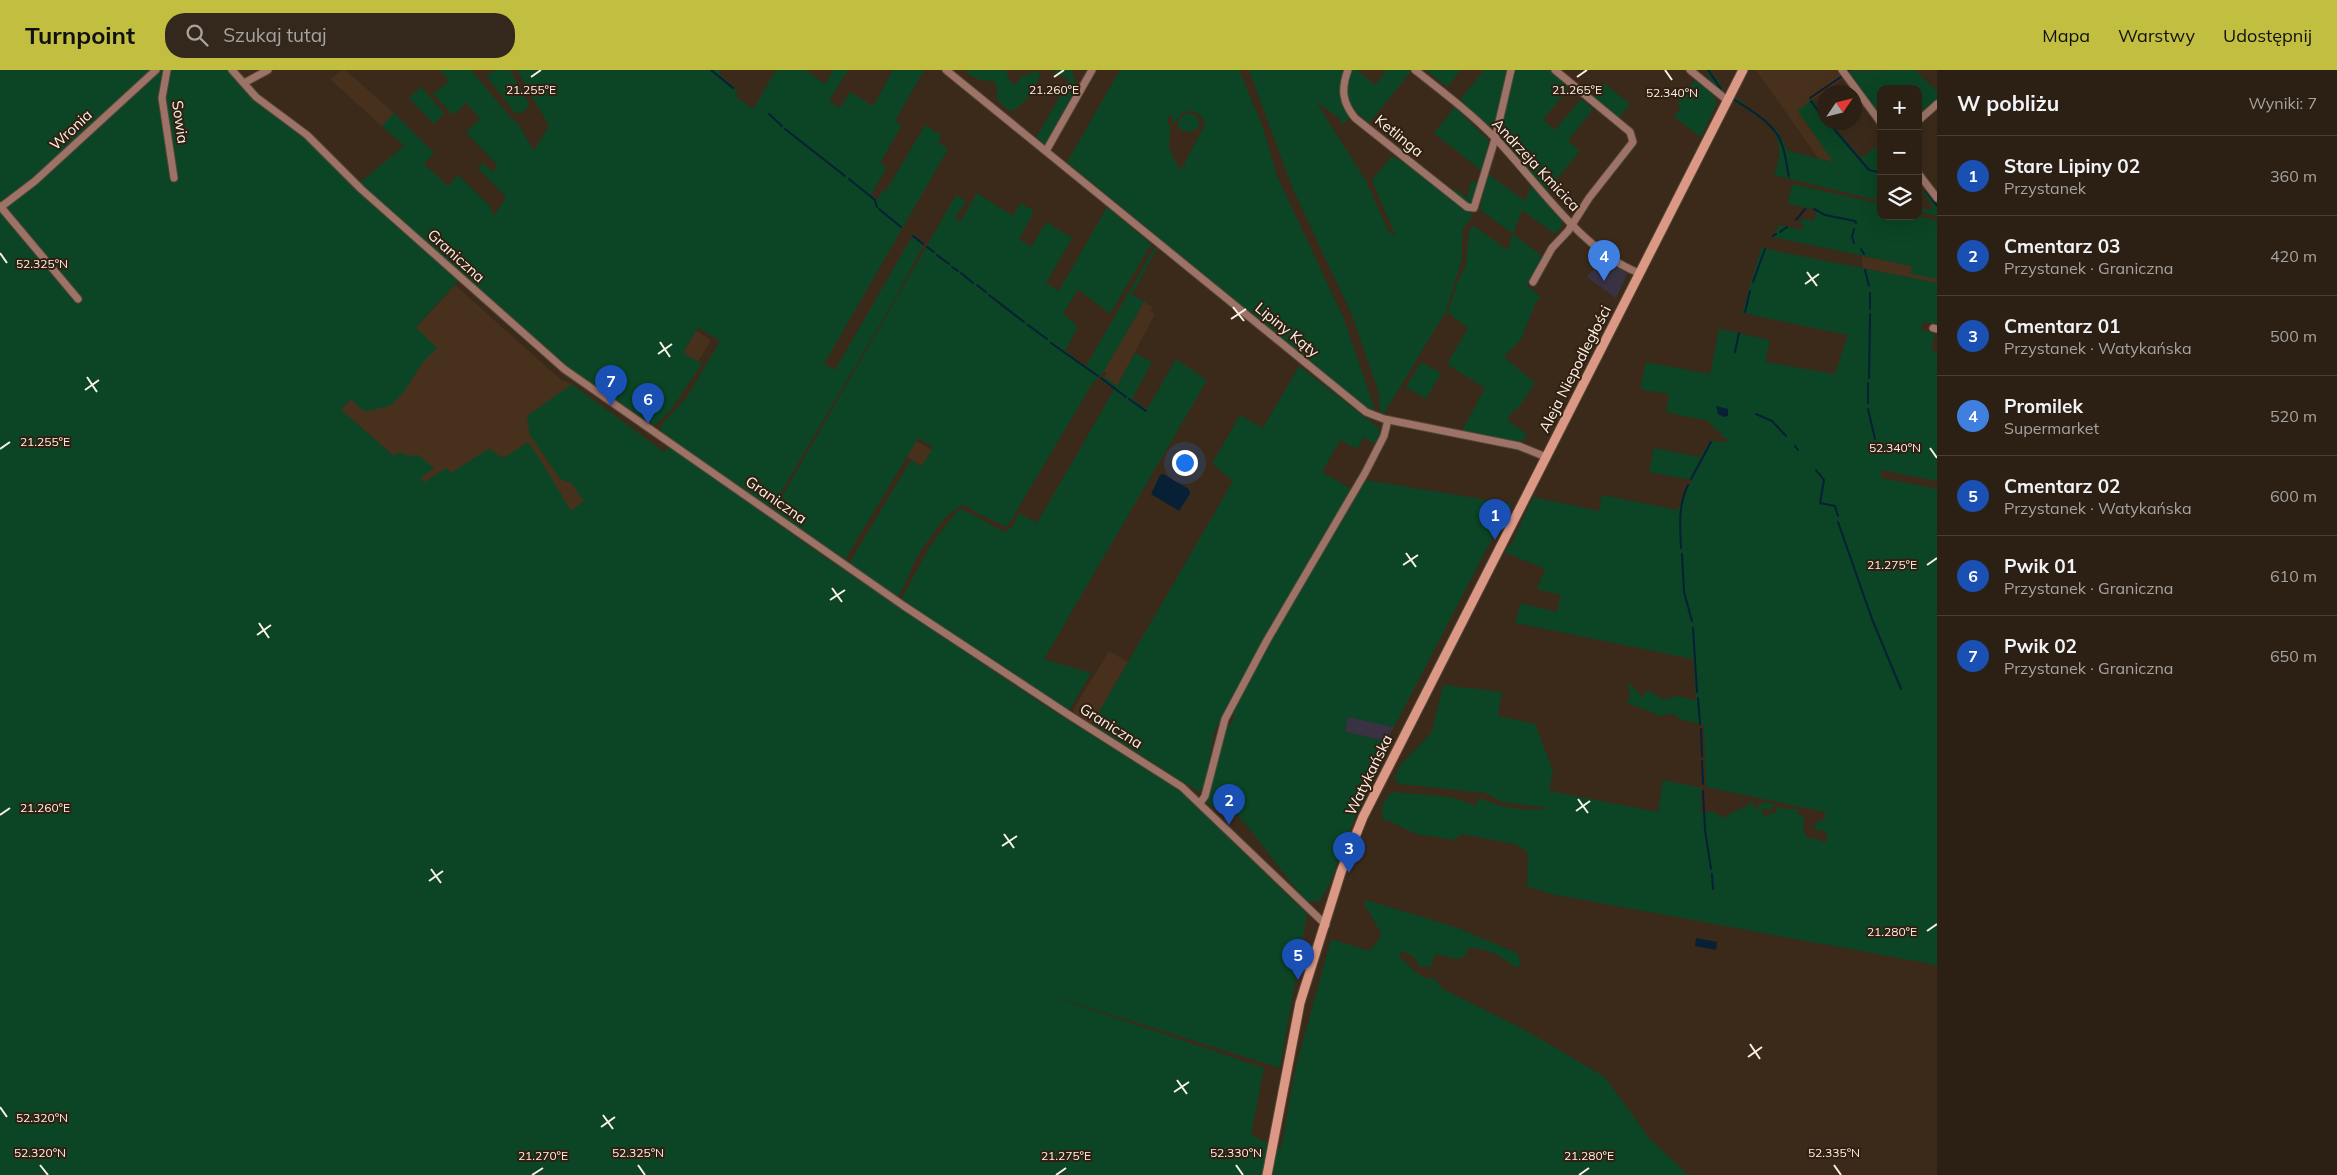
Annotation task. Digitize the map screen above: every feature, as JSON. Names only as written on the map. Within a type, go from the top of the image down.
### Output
[{"type":"street","name":"Wronia","points":[[1,207],[35,181],[156,70]]},
{"type":"street","name":"Sowia","points":[[167,70],[162,98],[174,178]]},
{"type":"street","name":"Graniczna","points":[[232,70],[256,97],[307,135],[361,189],[564,369],[904,606],[1182,787],[1326,925]]},
{"type":"street","points":[[244,83],[268,70]]},
{"type":"street","points":[[1046,151],[1092,70]]},
{"type":"street","name":"Ketlinga","points":[[1348,70],[1343,88],[1344,101],[1348,110],[1367,129],[1467,207],[1474,208],[1479,196],[1495,138]]},
{"type":"street","name":"Andrzeja Kmicica","points":[[1415,70],[1495,138],[1571,224],[1622,266],[1639,273]]},
{"type":"street","points":[[1495,138],[1511,70]]},
{"type":"street","points":[[1533,282],[1552,248],[1568,231],[1571,224],[1633,142],[1630,132],[1555,70]]},
{"type":"street","points":[[1690,70],[1728,101]]},
{"type":"street","name":"Aleja Niepodległości","points":[[1446,655],[1743,70]]},
{"type":"street","points":[[1842,70],[1877,118]]},
{"type":"street","name":"Lipiny Kąty","points":[[950,71],[1366,412],[1388,420],[1519,446],[1546,456]]},
{"type":"street","points":[[1922,117],[1937,104]]},
{"type":"street","points":[[1920,175],[1937,198]]},
{"type":"street","points":[[1,207],[78,299]]},
{"type":"street","points":[[1200,803],[1205,796],[1219,737],[1234,700],[1365,474],[1384,436],[1388,420]]},
{"type":"street","name":"Watykańska","points":[[1267,1175],[1296,1019],[1304,987],[1326,925],[1341,872],[1363,817],[1446,655]]},
{"type":"shaded area","points":[[342,70],[345,70],[394,113],[382,126],[330,79]]},
{"type":"shaded area","points":[[1756,70],[1837,70],[1843,78],[1833,85],[1817,85],[1817,97],[1798,111],[1834,162],[1819,159]]},
{"type":"shaded area","points":[[1604,256],[1627,274],[1616,298],[1587,277]]},
{"type":"shaded area","points":[[1862,256],[1937,271],[1937,283],[1863,268]]},
{"type":"shaded area","points":[[455,285],[561,380],[572,384],[664,452],[537,580],[341,410]]},
{"type":"shaded area","points":[[1144,302],[1153,307],[1150,311],[1155,314],[1117,386],[1104,377],[1107,373],[1104,371]]},
{"type":"shaded area","points":[[696,331],[711,340],[698,362],[683,353]]},
{"type":"shaded area","points":[[916,441],[932,450],[922,466],[907,457]]},
{"type":"shaded area","points":[[1109,651],[1128,662],[1091,725],[1075,715],[1073,710]]},
{"type":"shaded area","points":[[1348,716],[1394,727],[1386,741],[1345,732]]},
{"type":"green space","points":[[0,70],[227,70],[251,96],[305,137],[353,187],[459,280],[416,327],[437,348],[423,362],[403,393],[390,406],[367,411],[362,410],[351,399],[341,410],[394,456],[400,452],[408,456],[418,455],[434,468],[420,478],[425,482],[446,468],[451,473],[490,448],[497,455],[505,457],[528,442],[571,511],[584,501],[571,483],[562,480],[557,475],[530,435],[527,416],[572,384],[664,452],[670,447],[826,558],[1044,705],[1180,790],[1307,914],[1280,1068],[1037,991],[1264,1068],[1251,1135],[1281,1149],[1296,1066],[1331,939],[1370,951],[1380,938],[1381,932],[1364,906],[1366,900],[1455,927],[1517,953],[1521,964],[1516,968],[1494,953],[1475,948],[1468,948],[1465,956],[1458,959],[1435,954],[1431,967],[1418,966],[1416,958],[1402,951],[1398,956],[1419,974],[1424,977],[1434,978],[1443,989],[1523,1029],[1605,1077],[1649,1138],[1688,1175],[0,1175]]},
{"type":"green space","points":[[440,70],[471,70],[511,118],[517,122],[534,151],[549,126],[517,70],[721,70],[719,74],[738,91],[735,96],[753,109],[776,70],[805,70],[825,84],[833,70],[848,70],[829,101],[840,108],[850,92],[873,106],[893,70],[924,70],[895,121],[902,125],[880,163],[887,167],[871,195],[877,200],[883,190],[886,191],[925,125],[942,136],[938,142],[948,149],[824,364],[835,370],[913,235],[924,244],[893,302],[771,509],[663,434],[660,429],[662,424],[687,397],[720,341],[698,327],[683,353],[702,364],[670,411],[655,425],[632,413],[567,367],[358,184],[404,146],[382,126],[394,113],[434,153],[424,164],[448,186],[458,175],[489,205],[494,216],[506,197],[478,168],[483,163],[492,172],[498,166],[466,132],[480,119],[467,103],[453,115],[433,94],[449,81]]},
{"type":"green space","points":[[496,70],[510,70],[529,104],[527,109],[520,113],[515,113],[486,76]]},
{"type":"green space","points":[[967,70],[1008,70],[1006,72],[1011,83],[1016,84],[1021,77],[1037,71],[1040,74],[1029,97],[1019,106],[1009,111],[997,100],[997,85],[994,81],[980,80],[968,74]]},
{"type":"green space","points":[[1052,70],[1073,70],[1075,89],[1062,119],[1046,144],[1044,144],[1036,138],[1069,80]]},
{"type":"green space","points":[[1120,70],[1239,70],[1263,128],[1277,176],[1343,317],[1375,410],[1362,406],[1067,162]],"holes":[[[1190,110],[1201,115],[1205,125],[1185,162],[1185,166],[1179,169],[1169,148],[1170,127],[1167,121],[1171,113],[1173,124],[1181,114]]]},
{"type":"green space","points":[[1249,70],[1341,70],[1345,72],[1341,84],[1341,95],[1352,117],[1342,124],[1338,117],[1316,102],[1366,181],[1388,231],[1396,237],[1372,180],[1392,156],[1409,165],[1471,212],[1471,218],[1462,230],[1462,259],[1446,311],[1383,415],[1380,413],[1379,393],[1352,315],[1293,189]]},
{"type":"green space","points":[[1352,70],[1357,70],[1375,85],[1385,73],[1382,70],[1412,70],[1369,123],[1356,111],[1348,100],[1348,79]]},
{"type":"green space","points":[[1426,70],[1461,70],[1447,87]]},
{"type":"green space","points":[[1481,70],[1509,70],[1496,125],[1492,130],[1464,105],[1461,98],[1483,72]]},
{"type":"green space","points":[[1514,70],[1553,70],[1568,89],[1543,120],[1555,130],[1581,99],[1593,109],[1568,141],[1580,151],[1546,192],[1513,155],[1501,134],[1502,111]]},
{"type":"green space","points":[[1706,70],[1710,70],[1724,89],[1722,91],[1712,82]]},
{"type":"green space","points":[[1915,70],[1937,91],[1937,103],[1922,115],[1922,85],[1877,85],[1877,114],[1862,93],[1862,85],[1857,85],[1847,71]]},
{"type":"green space","points":[[1695,80],[1713,95],[1717,103],[1701,137],[1674,117],[1681,107],[1677,103]]},
{"type":"green space","points":[[1604,83],[1630,104],[1619,118],[1593,97]]},
{"type":"green space","points":[[421,87],[444,113],[434,124],[409,98]]},
{"type":"green space","points":[[1735,97],[1777,130],[1788,151],[1833,162],[1798,111],[1812,99],[1817,105],[1817,130],[1837,130],[1861,158],[1877,146],[1877,200],[1774,175],[1779,148],[1777,138],[1772,129],[1764,122],[1733,100]]},
{"type":"green space","points":[[1455,107],[1489,141],[1482,171],[1434,133]]},
{"type":"green space","points":[[1187,113],[1193,114],[1198,119],[1199,127],[1188,132],[1178,127],[1178,120]]},
{"type":"green space","points":[[1488,174],[1525,201],[1531,186],[1562,220],[1561,227],[1555,234],[1522,210],[1513,234],[1480,209]]},
{"type":"green space","points":[[1471,181],[1479,183],[1472,204],[1469,205],[1450,191],[1456,189],[1467,198]]},
{"type":"green space","points":[[1792,184],[1877,203],[1877,220],[1922,220],[1922,217],[1937,221],[1937,279],[1911,274],[1912,266],[1772,237],[1780,225],[1802,230],[1804,225],[1799,224],[1803,219],[1814,221],[1816,213],[1813,209],[1788,204]]},
{"type":"green space","points":[[1928,189],[1937,201],[1937,216],[1922,212],[1922,208],[1930,210],[1933,207],[1923,193]]},
{"type":"green space","points":[[977,193],[1013,216],[1021,203],[1034,211],[1019,239],[1031,247],[1046,222],[1072,238],[1046,283],[1059,291],[1107,207],[1151,244],[1110,314],[1078,289],[1063,314],[1076,324],[1077,329],[1065,351],[1086,366],[1155,247],[1157,249],[1132,294],[1144,302],[1104,371],[1092,384],[1007,527],[977,513],[965,505],[958,507],[944,519],[925,545],[897,598],[848,565],[911,460],[922,466],[933,447],[918,438],[844,561],[773,512],[956,195],[966,201],[955,218],[960,222]]},
{"type":"green space","points":[[1474,226],[1507,250],[1513,234],[1542,256],[1536,272],[1527,286],[1541,297],[1536,302],[1521,339],[1504,357],[1535,383],[1517,410],[1514,409],[1507,420],[1527,434],[1521,443],[1462,431],[1485,388],[1447,364],[1468,328],[1448,313],[1457,283],[1466,265],[1469,230]]},
{"type":"green space","points":[[1761,248],[1937,283],[1937,324],[1923,322],[1921,330],[1935,333],[1931,350],[1937,352],[1937,481],[1882,470],[1880,478],[1937,489],[1937,965],[1551,894],[1527,886],[1528,852],[1515,844],[1461,834],[1455,840],[1416,834],[1383,820],[1383,804],[1392,792],[1451,797],[1476,806],[1479,798],[1514,808],[1532,810],[1551,808],[1503,802],[1485,793],[1400,784],[1394,779],[1401,764],[1432,732],[1443,685],[1502,692],[1498,716],[1535,724],[1553,771],[1549,791],[1658,812],[1663,780],[1701,788],[1701,815],[1707,812],[1714,812],[1727,818],[1727,815],[1747,806],[1750,802],[1754,803],[1753,807],[1756,810],[1759,805],[1767,802],[1775,805],[1770,810],[1764,808],[1762,812],[1764,816],[1777,812],[1775,809],[1779,807],[1782,809],[1797,809],[1800,812],[1796,813],[1804,818],[1803,830],[1807,838],[1817,839],[1826,843],[1827,834],[1822,830],[1815,830],[1816,823],[1825,819],[1825,812],[1706,787],[1704,725],[1682,720],[1672,713],[1660,716],[1626,702],[1631,696],[1627,686],[1631,684],[1642,698],[1648,690],[1664,700],[1676,696],[1696,700],[1693,659],[1515,623],[1521,603],[1557,612],[1561,595],[1537,589],[1545,569],[1504,552],[1512,543],[1533,497],[1599,511],[1602,495],[1678,510],[1687,484],[1690,485],[1692,480],[1649,472],[1654,448],[1700,457],[1711,440],[1726,443],[1728,439],[1720,436],[1722,432],[1717,431],[1708,421],[1666,412],[1669,394],[1640,389],[1646,362],[1710,374],[1719,329],[1770,340],[1765,362],[1835,374],[1848,335],[1742,313]]},
{"type":"green space","points":[[1135,353],[1152,362],[1132,399],[1147,409],[1176,359],[1207,380],[1044,659],[1091,673],[1070,709],[1067,710],[901,600],[930,546],[957,511],[962,509],[1004,532],[1012,527],[1019,513],[1037,523],[1114,390],[1100,379],[1103,376],[1117,386]]},
{"type":"green space","points":[[1421,362],[1441,373],[1426,399],[1406,387]]},
{"type":"green space","points":[[1299,366],[1380,429],[1379,437],[1376,445],[1364,437],[1357,449],[1340,440],[1322,472],[1351,489],[1214,732],[1205,787],[1199,792],[1092,724],[1233,481],[1215,466],[1213,462],[1240,415],[1263,428]]},
{"type":"green space","points":[[1365,480],[1512,504],[1497,529],[1394,727],[1348,717],[1345,732],[1386,741],[1380,754],[1385,755],[1354,820],[1330,883],[1320,901],[1307,902],[1235,812],[1225,814],[1207,803],[1223,731],[1233,721],[1235,707],[1256,666]]},
{"type":"water","points":[[1716,406],[1728,409],[1728,416],[1724,417],[1718,414]]},
{"type":"water","points":[[1163,474],[1189,489],[1190,494],[1179,511],[1151,494],[1160,475]]},
{"type":"water","points":[[1696,938],[1717,942],[1716,950],[1695,946]]},
{"type":"waterway","points":[[711,70],[733,88]]},
{"type":"waterway","points":[[1708,70],[1721,89]]},
{"type":"waterway","points":[[1810,98],[1841,77]]},
{"type":"waterway","points":[[1735,100],[1768,123],[1778,135],[1784,150],[1789,176]]},
{"type":"waterway","points":[[1811,101],[1817,109]]},
{"type":"waterway","points":[[769,114],[782,126]]},
{"type":"waterway","points":[[785,129],[845,176]]},
{"type":"waterway","points":[[1835,130],[1869,170],[1877,172]]},
{"type":"waterway","points":[[849,179],[875,200],[877,207]]},
{"type":"waterway","points":[[1926,191],[1937,206]]},
{"type":"waterway","points":[[879,209],[901,227]]},
{"type":"waterway","points":[[1796,220],[1805,209]]},
{"type":"waterway","points":[[1814,209],[1825,215],[1855,221],[1856,223]]},
{"type":"waterway","points":[[1780,232],[1787,227]]},
{"type":"waterway","points":[[1854,229],[1852,237],[1854,243]]},
{"type":"waterway","points":[[913,236],[923,244]]},
{"type":"waterway","points":[[927,247],[934,252]]},
{"type":"waterway","points":[[1753,282],[1765,249]]},
{"type":"waterway","points":[[1861,249],[1864,254]]},
{"type":"waterway","points":[[937,255],[949,264]]},
{"type":"waterway","points":[[952,267],[958,271]]},
{"type":"waterway","points":[[1865,270],[1869,286]]},
{"type":"waterway","points":[[961,273],[973,283]]},
{"type":"waterway","points":[[977,285],[986,292]]},
{"type":"waterway","points":[[1745,312],[1750,291]]},
{"type":"waterway","points":[[1870,293],[1870,309]]},
{"type":"waterway","points":[[989,295],[1024,322]]},
{"type":"waterway","points":[[1869,378],[1870,314]]},
{"type":"waterway","points":[[1028,325],[1047,339]]},
{"type":"waterway","points":[[1735,352],[1739,333]]},
{"type":"waterway","points":[[1051,343],[1098,376]]},
{"type":"waterway","points":[[1101,378],[1126,397]]},
{"type":"waterway","points":[[1868,383],[1868,403]]},
{"type":"waterway","points":[[1129,399],[1146,411]]},
{"type":"waterway","points":[[1868,409],[1875,439]]},
{"type":"waterway","points":[[1756,414],[1772,421],[1786,436]]},
{"type":"waterway","points":[[1691,479],[1711,442]]},
{"type":"waterway","points":[[1795,446],[1798,450]]},
{"type":"waterway","points":[[1816,470],[1824,480],[1820,503],[1835,506],[1838,516]]},
{"type":"waterway","points":[[1681,548],[1681,508],[1688,485]]},
{"type":"waterway","points":[[1838,522],[1872,619],[1901,689]]},
{"type":"waterway","points":[[1682,554],[1684,592],[1692,621]]},
{"type":"waterway","points":[[1693,628],[1697,692]]},
{"type":"waterway","points":[[1698,698],[1700,724]]},
{"type":"waterway","points":[[1701,729],[1702,756]]},
{"type":"waterway","points":[[1702,761],[1703,784]]},
{"type":"waterway","points":[[1703,791],[1705,830],[1711,869]]},
{"type":"waterway","points":[[1712,874],[1713,889]]},
{"type":"place","name":"Promilek","points":[[1604,281]]},
{"type":"place","name":"Pwik 02","points":[[611,406]]},
{"type":"place","name":"Pwik 01","points":[[648,424]]},
{"type":"place","name":"Stare Lipiny 02","points":[[1495,540]]},
{"type":"place","name":"Cmentarz 03","points":[[1229,825]]},
{"type":"place","name":"Cmentarz 01","points":[[1349,873]]},
{"type":"place","name":"Cmentarz 02","points":[[1298,980]]}]
